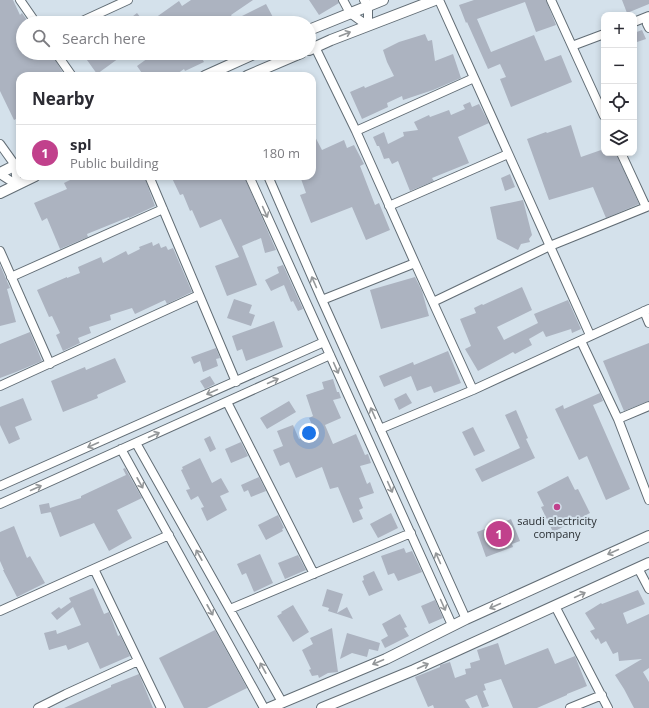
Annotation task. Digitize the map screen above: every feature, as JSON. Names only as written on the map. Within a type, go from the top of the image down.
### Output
[{"type":"street","points":[[20,0],[31,16]]},
{"type":"street","points":[[93,16],[128,0]]},
{"type":"street","points":[[343,0],[350,13],[368,26]]},
{"type":"street","points":[[316,27],[350,13],[366,3],[383,0]]},
{"type":"street","points":[[316,46],[435,0]]},
{"type":"street","points":[[438,0],[590,335]]},
{"type":"street","points":[[551,0],[601,109]]},
{"type":"street","points":[[366,3],[368,26]]},
{"type":"street","points":[[637,22],[648,23]]},
{"type":"street","points":[[572,46],[601,35]]},
{"type":"street","points":[[316,56],[356,131],[414,263],[473,390]]},
{"type":"street","points":[[61,60],[69,72]]},
{"type":"street","points":[[217,72],[242,60]]},
{"type":"street","points":[[256,72],[285,60]]},
{"type":"street","points":[[356,131],[474,78]]},
{"type":"street","points":[[0,144],[16,163]]},
{"type":"street","points":[[389,206],[508,154]]},
{"type":"street","points":[[433,302],[550,246],[647,206],[622,156]]},
{"type":"street","points":[[16,165],[0,173],[17,185]]},
{"type":"street","points":[[17,180],[17,185]]},
{"type":"street","points":[[0,193],[27,180]]},
{"type":"street","points":[[151,180],[236,382]]},
{"type":"street","points":[[251,180],[452,625]]},
{"type":"street","points":[[270,180],[322,300],[466,619]]},
{"type":"street","points":[[11,277],[163,209]]},
{"type":"street","points":[[0,251],[50,364]]},
{"type":"street","points":[[322,300],[414,263]]},
{"type":"street","points":[[0,386],[200,295]]},
{"type":"street","points":[[380,429],[473,390],[647,310],[649,323]]},
{"type":"street","points":[[581,341],[618,419],[649,500]]},
{"type":"street","points":[[1,484],[236,382],[324,342]]},
{"type":"street","points":[[0,504],[330,355]]},
{"type":"street","points":[[227,402],[314,574]]},
{"type":"street","points":[[618,419],[649,406]]},
{"type":"street","points":[[136,443],[282,702]]},
{"type":"street","points":[[121,449],[264,708]]},
{"type":"street","points":[[230,609],[411,533]]},
{"type":"street","points":[[0,611],[169,535]]},
{"type":"street","points":[[269,708],[386,659],[452,625],[649,536]]},
{"type":"street","points":[[322,708],[340,705],[649,563]]},
{"type":"street","points":[[638,568],[649,589]]},
{"type":"street","points":[[94,569],[161,708]]},
{"type":"street","points":[[555,606],[608,708]]},
{"type":"street","points":[[38,708],[138,661]]},
{"type":"street","points":[[570,708],[602,695]]},
{"type":"building","points":[[0,0],[13,0],[20,15],[22,13],[24,16],[16,16],[16,60],[55,60],[63,72],[16,72],[16,119],[14,120],[0,91]]},
{"type":"building","points":[[191,0],[253,0],[232,16],[158,16],[179,1],[182,6]]},
{"type":"building","points":[[309,0],[338,0],[339,3],[319,15]]},
{"type":"building","points":[[474,0],[546,0],[556,25],[536,32],[525,2],[477,19],[491,52],[534,35],[545,61],[561,55],[572,82],[511,107],[500,79],[506,77],[500,64],[488,69],[459,5]]},
{"type":"building","points":[[622,0],[649,0],[649,4],[627,12]]},
{"type":"building","points":[[266,4],[272,16],[242,16]]},
{"type":"building","points":[[642,30],[646,39],[637,42],[637,32]]},
{"type":"building","points":[[425,34],[428,41],[432,40],[435,61],[453,54],[461,78],[433,90],[403,100],[402,96],[387,103],[388,107],[362,119],[350,92],[364,86],[365,88],[394,76],[383,50],[399,42]]},
{"type":"building","points":[[87,60],[116,60],[100,72],[96,72]]},
{"type":"building","points":[[145,60],[203,60],[204,62],[180,72],[141,72],[137,66]]},
{"type":"building","points":[[470,102],[472,107],[479,104],[489,123],[458,137],[469,163],[432,178],[434,181],[410,191],[398,161],[392,164],[389,158],[384,159],[379,146],[377,146],[373,137],[384,132],[388,144],[404,136],[403,132],[418,130],[414,122],[429,115],[430,117],[449,110],[451,115],[465,109],[463,105]]},
{"type":"building","points":[[571,125],[581,157],[601,150],[601,156],[617,156],[639,204],[606,218],[593,187],[549,200],[527,139],[546,132],[547,133]]},
{"type":"building","points":[[316,139],[322,150],[344,140],[347,148],[354,145],[364,164],[360,166],[375,205],[379,203],[390,230],[366,240],[352,207],[311,223],[300,195],[306,193],[301,180],[316,180]]},
{"type":"building","points":[[510,174],[515,187],[505,191],[501,178]]},
{"type":"building","points":[[70,180],[145,180],[155,206],[87,234],[88,237],[60,249],[47,218],[42,221],[34,203],[67,189],[64,183]]},
{"type":"building","points":[[173,180],[246,180],[276,250],[265,253],[261,238],[242,246],[257,285],[227,296],[215,266],[239,257],[221,219],[200,228],[192,210],[190,211],[183,194],[180,195]]},
{"type":"building","points":[[523,200],[532,235],[529,239],[530,242],[521,244],[518,250],[497,239],[490,207]]},
{"type":"building","points":[[152,242],[153,246],[159,243],[161,248],[166,246],[168,250],[173,248],[192,292],[167,304],[165,300],[135,314],[132,308],[110,315],[111,320],[89,327],[91,333],[78,338],[80,343],[63,351],[56,335],[60,333],[52,316],[49,317],[37,290],[80,273],[78,267],[101,257],[103,263],[126,251],[128,255],[140,249],[139,247]]},
{"type":"building","points":[[0,265],[10,288],[7,289],[16,322],[0,326]]},
{"type":"building","points":[[283,265],[303,309],[298,311],[293,301],[291,302],[284,285],[271,291],[265,280],[279,273],[277,267]]},
{"type":"building","points":[[415,277],[422,291],[429,316],[381,329],[370,290]]},
{"type":"building","points":[[522,287],[532,310],[497,327],[504,340],[538,323],[534,314],[568,300],[581,329],[572,333],[571,329],[546,337],[543,331],[529,339],[532,345],[515,354],[513,352],[478,371],[465,349],[471,346],[460,319],[476,313],[474,308]]},
{"type":"building","points":[[234,299],[252,305],[249,313],[255,315],[251,326],[227,318]]},
{"type":"building","points":[[274,321],[283,347],[246,361],[242,349],[237,351],[232,336]]},
{"type":"building","points":[[30,332],[42,361],[0,378],[0,344]]},
{"type":"building","points":[[649,343],[649,401],[624,411],[603,361]]},
{"type":"building","points":[[216,348],[220,358],[216,359],[218,366],[203,372],[200,361],[194,364],[191,357]]},
{"type":"building","points":[[448,351],[461,383],[434,393],[431,386],[417,391],[411,376],[384,387],[379,376],[413,362],[414,365]]},
{"type":"building","points":[[115,358],[126,382],[97,395],[98,398],[63,412],[51,381],[85,367],[86,370]]},
{"type":"building","points":[[210,376],[215,384],[205,389],[200,381]]},
{"type":"building","points":[[333,379],[337,392],[339,392],[341,398],[333,400],[341,418],[325,425],[333,444],[356,434],[365,455],[368,454],[371,463],[360,466],[367,484],[370,482],[374,493],[359,498],[363,508],[359,510],[363,519],[353,523],[338,487],[330,489],[322,467],[296,478],[289,462],[280,466],[273,450],[283,446],[277,431],[293,425],[299,439],[303,437],[305,441],[317,436],[309,418],[313,416],[306,395],[324,389],[322,382]]},
{"type":"building","points":[[406,393],[412,403],[399,410],[394,399]]},
{"type":"building","points":[[600,393],[603,401],[593,405],[630,489],[606,500],[587,456],[579,460],[555,409],[563,405],[564,409]]},
{"type":"building","points":[[23,398],[32,420],[15,427],[20,439],[9,444],[0,425],[0,407]]},
{"type":"building","points":[[289,401],[296,412],[267,429],[260,418]]},
{"type":"building","points":[[516,410],[528,438],[526,439],[535,458],[482,482],[475,469],[520,448],[505,415]]},
{"type":"building","points":[[473,427],[485,451],[474,456],[462,432]]},
{"type":"building","points":[[210,436],[216,449],[210,452],[204,439]]},
{"type":"building","points":[[241,442],[248,456],[231,463],[225,449]]},
{"type":"building","points":[[200,458],[212,483],[221,478],[229,492],[220,496],[227,510],[207,521],[201,508],[204,507],[198,496],[191,500],[186,490],[190,489],[181,470],[183,469],[182,467]]},
{"type":"building","points":[[125,468],[142,498],[117,510],[132,538],[109,551],[94,523],[60,537],[51,512],[41,514],[39,505],[49,503],[50,508],[81,498],[81,496],[126,475],[123,469]]},
{"type":"building","points":[[568,476],[575,490],[578,489],[590,513],[553,532],[541,507],[544,506],[537,492]]},
{"type":"building","points":[[259,477],[266,491],[251,497],[248,490],[244,492],[241,485]]},
{"type":"building","points":[[391,513],[398,528],[378,538],[370,524]]},
{"type":"building","points":[[278,515],[284,528],[282,529],[283,531],[266,540],[258,525]]},
{"type":"building","points":[[511,519],[520,541],[512,544],[513,547],[486,557],[477,532]]},
{"type":"building","points":[[14,526],[27,558],[30,556],[45,583],[17,597],[0,561],[0,532]]},
{"type":"building","points":[[404,548],[406,553],[412,551],[422,572],[398,581],[394,573],[388,575],[381,556]]},
{"type":"building","points":[[260,554],[273,583],[254,592],[246,573],[242,575],[237,564]]},
{"type":"building","points":[[298,555],[306,570],[285,579],[278,563]]},
{"type":"building","points":[[374,571],[383,590],[369,596],[362,581],[364,580],[363,576]]},
{"type":"building","points":[[93,588],[104,614],[109,612],[118,636],[120,635],[130,656],[100,669],[88,642],[68,650],[66,645],[49,650],[44,633],[56,630],[57,634],[81,625],[73,607],[57,620],[51,613],[59,607],[61,609],[71,602],[69,598]]},
{"type":"building","points":[[327,589],[343,594],[337,613],[347,607],[353,619],[328,611],[329,608],[322,606]]},
{"type":"building","points":[[638,590],[645,604],[623,613],[627,624],[649,614],[649,668],[643,672],[649,682],[649,708],[634,708],[615,675],[642,659],[619,661],[618,652],[613,654],[606,641],[601,644],[598,638],[596,640],[590,631],[595,629],[585,613],[601,603],[602,604]]},
{"type":"building","points":[[435,600],[443,618],[429,624],[421,606]]},
{"type":"building","points":[[293,605],[309,632],[293,642],[277,616]]},
{"type":"building","points":[[400,614],[407,627],[404,628],[409,636],[385,648],[381,640],[388,636],[382,624]]},
{"type":"building","points":[[332,628],[338,672],[328,673],[319,678],[318,675],[312,676],[309,670],[311,669],[302,650],[313,644],[310,638]]},
{"type":"building","points":[[215,630],[247,688],[207,708],[184,708],[159,658]]},
{"type":"building","points":[[347,633],[380,643],[378,651],[369,649],[367,657],[352,653],[340,659]]},
{"type":"building","points":[[498,643],[505,665],[548,648],[555,664],[575,656],[587,686],[537,708],[513,708],[501,679],[484,684],[486,690],[483,691],[489,706],[482,708],[477,695],[465,700],[470,708],[434,708],[433,705],[428,707],[415,677],[450,662],[455,678],[466,674],[465,669],[471,668],[470,663],[480,660],[477,650]]},
{"type":"building","points":[[139,674],[153,708],[64,708],[111,687],[111,685]]},
{"type":"place","name":"saudi electricity company","points":[[557,507]]},
{"type":"place","name":"spl","points":[[499,534]]}]
